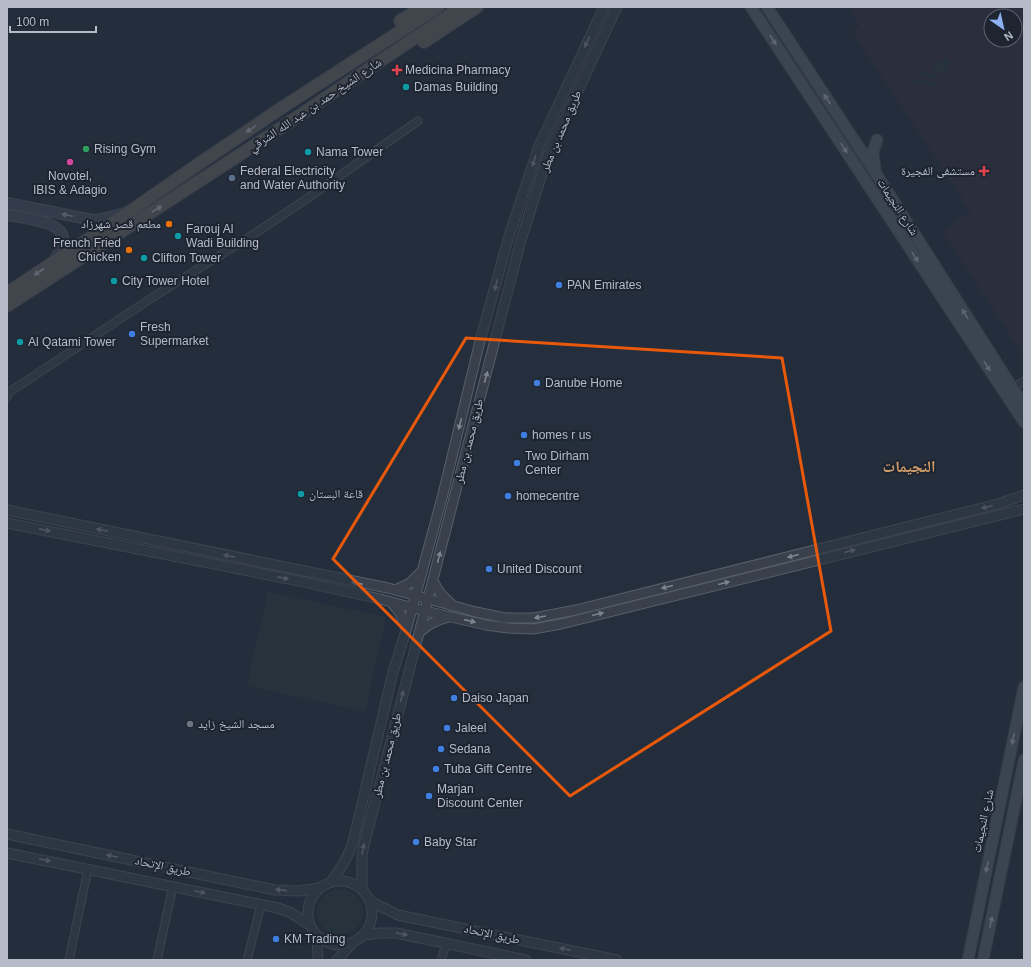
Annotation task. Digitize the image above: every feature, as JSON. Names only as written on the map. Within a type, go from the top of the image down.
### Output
[{"type":"highway","points":[[283,107],[313,83],[381,34],[422,7]]},
{"type":"highway","name":"شارع الشيخ حمد بن عبد الله الشرقي","points":[[7,293],[283,107],[438,7]]},
{"type":"highway","name":"شارع الشيخ حمد بن عبد الله الشرقي","points":[[7,306],[264,139],[461,7]]},
{"type":"highway","points":[[264,139],[275,137],[307,118],[477,7]]},
{"type":"main road","name":"شارع النجيمات","points":[[751,7],[1024,422]]},
{"type":"main road","name":"شارع النجيمات","points":[[767,7],[875,172],[1024,406]]},
{"type":"main road","points":[[875,172],[873,159],[877,140]]},
{"type":"main road","points":[[7,203],[96,220],[132,210]]},
{"type":"main road","points":[[32,220],[38,219],[41,216],[40,210]]},
{"type":"main road","points":[[7,215],[53,225],[62,233],[64,238],[63,245],[53,263]]},
{"type":"main road","name":"شارع النجيمات","points":[[968,960],[1024,687]]},
{"type":"main road","points":[[983,960],[1024,760]]},
{"type":"street","name":"طريق محمد بن مطر","points":[[331,882],[344,864],[353,842],[393,672],[422,571],[479,345],[509,236],[539,146],[604,7]]},
{"type":"street","name":"طريق محمد بن مطر","points":[[362,888],[362,855],[365,841],[426,611],[521,240],[548,155],[617,7]]},
{"type":"street","points":[[7,397],[8,392],[150,299],[303,202],[418,121]]},
{"type":"street","points":[[1013,388],[1024,381]]},
{"type":"street","points":[[7,510],[395,590],[454,607],[505,618],[534,618],[576,610],[998,504],[1024,495]]},
{"type":"street","points":[[7,523],[302,582],[451,617],[508,628],[533,629],[561,624],[1024,509]]},
{"type":"street","points":[[68,535],[76,529],[75,524]]},
{"type":"street","points":[[166,554],[164,551],[166,548],[177,546]]},
{"type":"street","points":[[395,590],[410,583],[422,571]]},
{"type":"street","points":[[302,582],[311,579],[310,573]]},
{"type":"street","points":[[433,581],[440,593],[454,607]]},
{"type":"street","points":[[391,602],[400,613],[406,631]]},
{"type":"street","points":[[419,633],[431,623],[439,619],[451,617]]},
{"type":"street","name":"طريق اﻹتحاد","points":[[7,834],[275,890],[298,891],[320,888]]},
{"type":"street","name":"طريق اﻹتحاد","points":[[7,853],[278,908],[310,925]]},
{"type":"street","points":[[69,960],[88,869]]},
{"type":"street","points":[[337,960],[353,942],[363,936],[371,923],[372,908],[370,900],[362,888],[344,880],[331,882],[315,892],[308,911],[310,925],[317,935],[323,940],[338,945],[353,942]]},
{"type":"street","points":[[157,960],[173,886]]},
{"type":"street","name":"طريق اﻹتحاد","points":[[370,900],[398,915],[617,960]]},
{"type":"street","points":[[246,960],[261,905]]},
{"type":"street","name":"طريق اﻹتحاد","points":[[363,936],[380,933],[396,933],[526,960]]},
{"type":"street","points":[[317,935],[318,960]]},
{"type":"street","points":[[441,960],[446,944]]},
{"type":"highlighted area","points":[[466,338],[782,358],[831,631],[570,796],[333,559]]},
{"type":"shaded area","name":"مستشفى الفجيرة","points":[[848,7],[1024,7],[1024,356],[942,231],[971,212],[852,31],[860,26]]},
{"type":"shaded area","points":[[945,59],[950,66],[945,74],[931,68]]},
{"type":"shaded area","points":[[924,72],[935,75],[939,82],[932,87],[909,81],[913,78],[934,81],[933,79],[918,75]]},
{"type":"shaded area","points":[[268,592],[386,617],[365,711],[247,686]]},
{"type":"shaded area","points":[[340,889],[353,893],[359,899],[363,912],[359,925],[353,931],[340,935],[327,931],[321,925],[317,912],[321,899],[327,893]]},
{"type":"place","name":"Medicina Pharmacy","points":[[397,70]]},
{"type":"place","name":"Damas Building","points":[[406,87]]},
{"type":"place","name":"Rising Gym","points":[[86,149]]},
{"type":"place","name":"Nama Tower","points":[[308,152]]},
{"type":"place","name":"Novotel, IBIS & Adagio","points":[[70,162]]},
{"type":"place","name":"مستشفى الفجيرة","points":[[984,171]]},
{"type":"place","name":"Federal Electricity and Water Authority","points":[[232,178]]},
{"type":"place","name":"مطعم قصر شهرزاد","points":[[169,224]]},
{"type":"place","name":"Farouj Al Wadi Building","points":[[178,236]]},
{"type":"place","name":"French Fried Chicken","points":[[129,250]]},
{"type":"place","name":"Clifton Tower","points":[[144,258]]},
{"type":"place","name":"City Tower Hotel","points":[[114,281]]},
{"type":"place","name":"PAN Emirates","points":[[559,285]]},
{"type":"place","name":"Fresh Supermarket","points":[[132,334]]},
{"type":"place","name":"Al Qatami Tower","points":[[20,342]]},
{"type":"place","name":"Danube Home","points":[[537,383]]},
{"type":"place","name":"homes r us","points":[[524,435]]},
{"type":"place","name":"Two Dirham Center","points":[[517,463]]},
{"type":"place","name":"قاعة البستان","points":[[301,494]]},
{"type":"place","name":"homecentre","points":[[508,496]]},
{"type":"place","name":"United Discount","points":[[489,569]]},
{"type":"place","name":"Daiso Japan","points":[[454,698]]},
{"type":"place","name":"مسجد الشيخ زايد","points":[[190,724]]},
{"type":"place","name":"Jaleel","points":[[447,728]]},
{"type":"place","name":"Sedana","points":[[441,749]]},
{"type":"place","name":"Tuba Gift Centre","points":[[436,769]]},
{"type":"place","name":"Marjan Discount Center","points":[[429,796]]},
{"type":"place","name":"Baby Star","points":[[416,842]]},
{"type":"place","name":"KM Trading","points":[[276,939]]},
{"type":"district","name":"النجيمات","points":[[909,466]]}]
